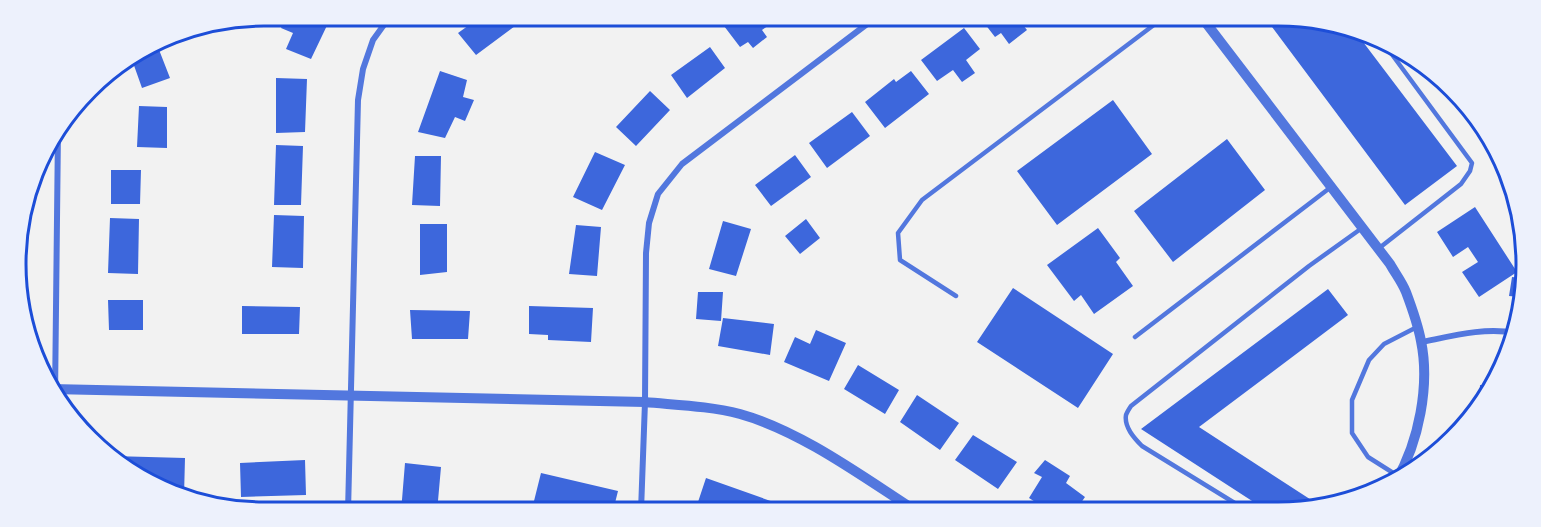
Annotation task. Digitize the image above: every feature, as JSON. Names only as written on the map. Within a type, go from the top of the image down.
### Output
[{"type":"street","points":[[348,502],[358,100],[363,69],[373,40],[383,26]]},
{"type":"street","points":[[641,502],[646,253],[649,223],[658,194],[682,164],[864,26]]},
{"type":"street","points":[[1208,26],[1390,264],[1405,290],[1422,342],[1425,388],[1417,431],[1405,464]]},
{"type":"street","points":[[54,377],[58,143]]},
{"type":"street","points":[[1422,342],[1462,334],[1505,332]]},
{"type":"street","points":[[63,392],[350,395],[645,402],[739,414],[768,424],[802,440],[902,502]]},
{"type":"lane","points":[[956,296],[900,260],[898,233],[922,200],[1152,26]]},
{"type":"lane","points":[[1378,249],[1461,184],[1470,171],[1472,163],[1392,55]]},
{"type":"lane","points":[[1135,337],[1331,187]]},
{"type":"lane","points":[[1233,502],[1142,446],[1132,436],[1126,416],[1131,406],[1309,266],[1362,228]]},
{"type":"lane","points":[[1390,473],[1368,457],[1352,433],[1352,400],[1369,360],[1384,345],[1417,327]]},
{"type":"building","points":[[282,26],[327,26],[311,59],[286,49],[293,33],[281,28]]},
{"type":"building","points":[[468,26],[515,26],[476,55],[458,33]]},
{"type":"building","points":[[724,26],[768,26],[762,30],[767,37],[753,48],[748,42],[740,47]]},
{"type":"building","points":[[986,26],[1024,26],[1027,30],[1009,44],[1001,33],[995,37]]},
{"type":"building","points":[[1271,26],[1324,30],[1363,41],[1457,166],[1405,205]]},
{"type":"building","points":[[964,28],[980,49],[966,60],[975,73],[962,82],[953,70],[937,81],[921,60]]},
{"type":"building","points":[[710,47],[725,68],[687,98],[671,75]]},
{"type":"building","points":[[159,50],[170,78],[142,88],[134,64]]},
{"type":"building","points":[[440,71],[467,80],[463,97],[474,100],[465,121],[455,117],[445,138],[418,132]]},
{"type":"building","points":[[911,71],[929,94],[885,128],[865,102],[894,79],[896,82]]},
{"type":"building","points":[[276,78],[307,79],[305,132],[276,133]]},
{"type":"building","points":[[650,91],[670,110],[636,146],[616,127]]},
{"type":"building","points":[[1113,100],[1152,154],[1057,225],[1017,171]]},
{"type":"building","points":[[139,106],[167,107],[167,148],[137,147]]},
{"type":"building","points":[[852,112],[870,136],[827,168],[809,143]]},
{"type":"building","points":[[1227,139],[1265,190],[1173,262],[1134,211]]},
{"type":"building","points":[[276,145],[303,146],[301,205],[274,205]]},
{"type":"building","points":[[595,152],[625,165],[602,210],[573,197]]},
{"type":"building","points":[[795,155],[811,177],[771,206],[755,185]]},
{"type":"building","points":[[415,156],[441,156],[440,206],[412,205]]},
{"type":"building","points":[[111,170],[141,170],[140,204],[111,204]]},
{"type":"building","points":[[1475,207],[1516,270],[1515,273],[1479,297],[1462,272],[1478,262],[1468,247],[1453,257],[1437,232]]},
{"type":"building","points":[[274,215],[304,216],[303,268],[272,267]]},
{"type":"building","points":[[110,218],[139,219],[138,274],[108,273]]},
{"type":"building","points":[[806,219],[820,238],[800,254],[785,236]]},
{"type":"building","points":[[723,221],[751,229],[736,276],[709,269]]},
{"type":"building","points":[[420,224],[447,224],[447,272],[420,275]]},
{"type":"building","points":[[576,225],[601,227],[597,276],[569,274]]},
{"type":"building","points":[[1098,228],[1120,258],[1116,262],[1133,286],[1094,314],[1081,295],[1074,301],[1047,265]]},
{"type":"building","points":[[1512,277],[1515,277],[1513,296],[1509,296]]},
{"type":"building","points":[[1013,288],[1113,354],[1078,408],[977,342]]},
{"type":"building","points":[[1328,289],[1348,315],[1199,427],[1310,499],[1254,502],[1141,429]]},
{"type":"building","points":[[698,292],[723,292],[721,321],[696,319]]},
{"type":"building","points":[[108,300],[143,300],[143,330],[109,330]]},
{"type":"building","points":[[242,306],[300,307],[299,334],[242,334]]},
{"type":"building","points":[[529,306],[593,308],[591,342],[548,340],[548,335],[529,334]]},
{"type":"building","points":[[410,310],[470,311],[468,339],[412,339]]},
{"type":"building","points":[[723,318],[774,324],[770,355],[718,346]]},
{"type":"building","points":[[816,330],[846,343],[829,381],[784,362],[795,337],[810,344]]},
{"type":"building","points":[[858,365],[899,390],[885,414],[844,389]]},
{"type":"building","points":[[917,395],[959,423],[940,450],[900,422]]},
{"type":"building","points":[[973,435],[1017,462],[998,489],[955,460]]},
{"type":"building","points":[[125,456],[185,458],[184,488],[144,470]]},
{"type":"building","points":[[305,460],[306,495],[241,497],[240,463]]},
{"type":"building","points":[[1045,460],[1070,476],[1066,483],[1085,497],[1082,502],[1035,502],[1029,498],[1042,477],[1034,473]]},
{"type":"building","points":[[405,463],[441,467],[438,502],[402,502]]},
{"type":"building","points":[[541,473],[618,491],[615,502],[534,502]]},
{"type":"building","points":[[706,478],[774,502],[698,502]]}]
